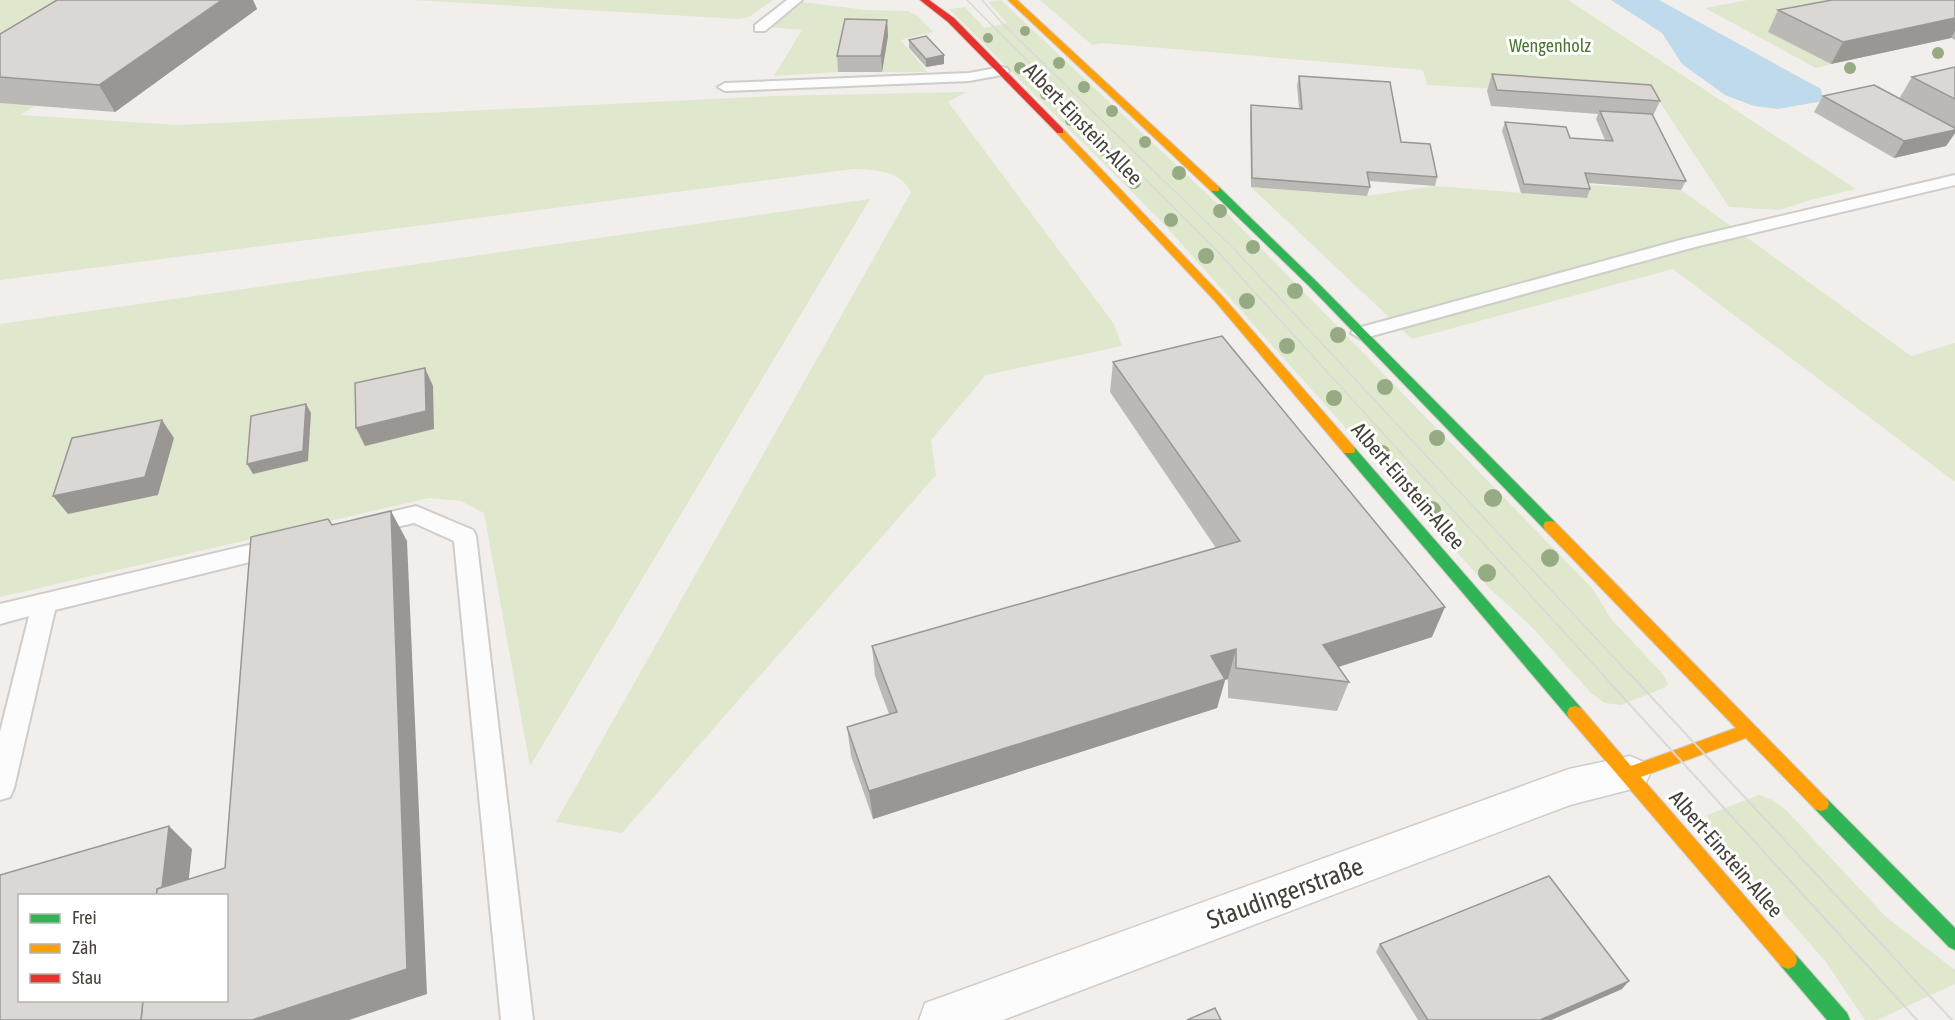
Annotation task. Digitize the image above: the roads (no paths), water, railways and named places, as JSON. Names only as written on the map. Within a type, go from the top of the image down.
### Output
[{"type":"street","name":"Albert-Einstein-Allee","points":[[924,0],[951,20],[1002,71],[1212,291],[1840,1020]]},
{"type":"street","name":"Albert-Einstein-Allee","points":[[1012,0],[1235,206],[1955,941]]},
{"type":"street","points":[[1630,774],[1749,730]]},
{"type":"street","name":"Staudingerstraße","points":[[942,1020],[1569,787],[1630,774]]},
{"type":"lane","points":[[760,28],[795,0]]},
{"type":"lane","points":[[725,87],[953,78],[1002,71]]},
{"type":"lane","points":[[1361,333],[1690,243],[1955,180]]},
{"type":"lane","points":[[346,531],[416,514],[465,536],[517,1020]]},
{"type":"lane","points":[[0,614],[300,542]]},
{"type":"lane","points":[[0,788],[44,604]]},
{"type":"water","points":[[1611,0],[1659,0],[1821,89],[1823,101],[1778,109],[1754,106],[1725,95],[1682,64],[1662,33]]},
{"type":"tram line","points":[[967,0],[1219,253],[1604,676]]},
{"type":"tram line","points":[[982,0],[1003,24],[1235,250],[1631,676]]},
{"type":"tram line","points":[[1602,674],[1917,1020]]},
{"type":"tram line","points":[[1630,674],[1952,1020]]},
{"type":"park label","name":"Wengenholz","points":[[1550,46]]}]
